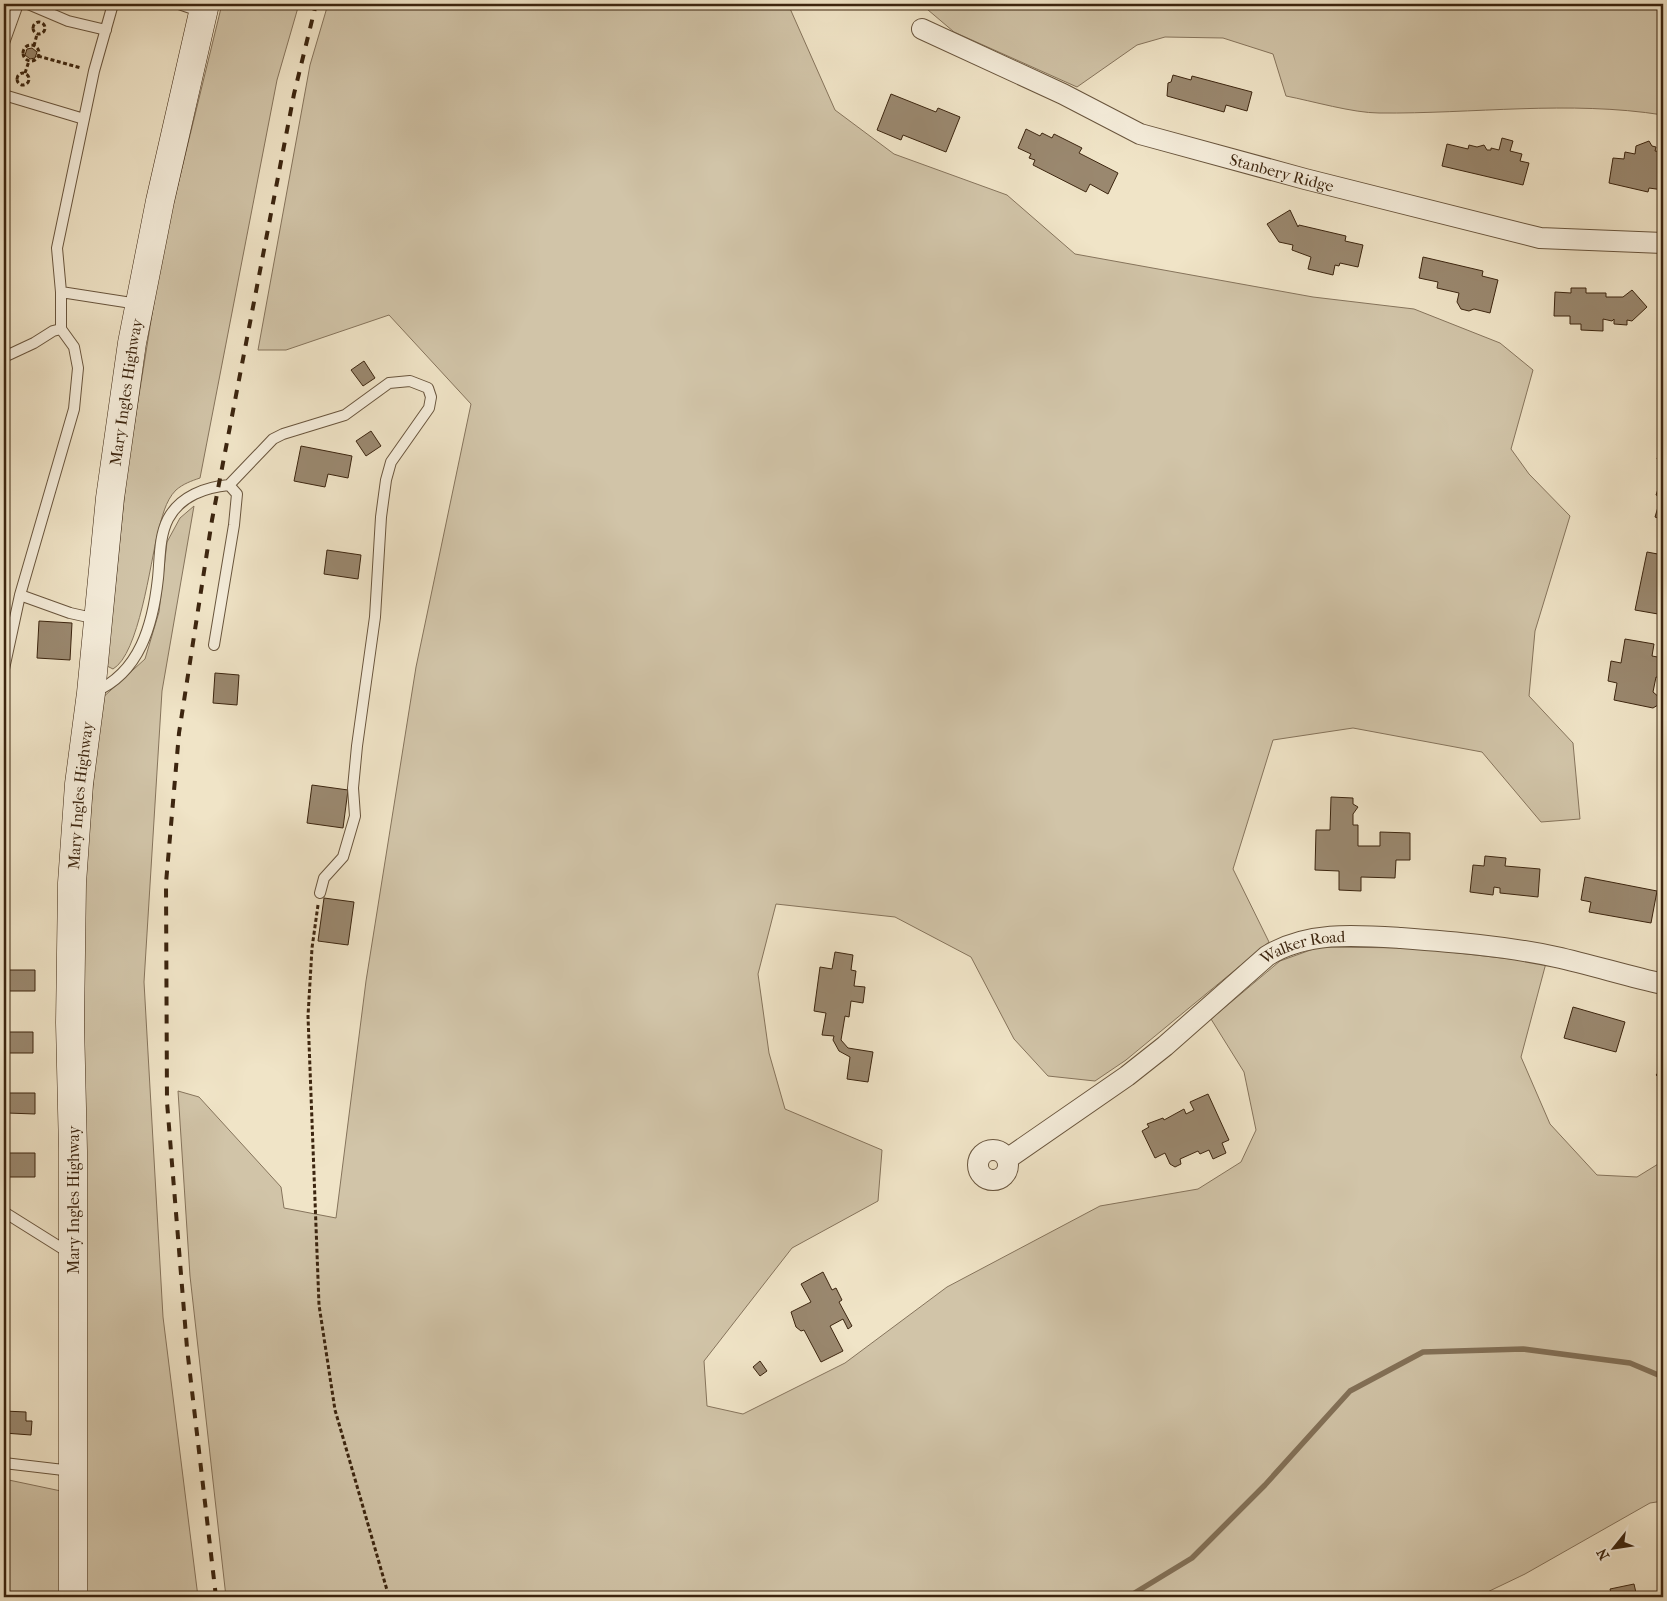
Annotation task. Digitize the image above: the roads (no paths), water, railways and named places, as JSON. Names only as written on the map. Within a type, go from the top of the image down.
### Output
[{"type":"street","name":"Mary Ingles Highway","points":[[73,1597],[73,1255],[70,1023],[72,883],[79,784],[91,693],[112,488],[139,304],[196,6]]},
{"type":"street","name":"Stanbery Ridge","points":[[922,29],[1063,94],[1140,134],[1305,179],[1540,238],[1663,243]]},
{"type":"street","name":"Walker Road","points":[[1007,1159],[1127,1076],[1165,1046],[1267,956],[1280,948],[1308,940],[1333,936],[1377,936],[1502,948],[1556,957],[1663,984]]},
{"type":"lane","points":[[4,44],[18,4]]},
{"type":"lane","points":[[28,4],[68,21],[106,30]]},
{"type":"lane","points":[[4,669],[20,595],[74,409],[78,368],[74,347],[61,329],[61,292],[57,248],[94,71],[113,4]]},
{"type":"lane","points":[[4,95],[84,119]]},
{"type":"lane","points":[[61,292],[139,304]]},
{"type":"lane","points":[[4,356],[34,343],[53,331],[61,329]]},
{"type":"lane","points":[[91,693],[108,686],[127,669],[143,644],[152,617],[161,539],[169,518],[183,502],[198,492],[230,485],[273,440],[283,434],[345,415],[389,383],[410,382],[428,388],[431,397],[429,408],[391,462],[386,480],[381,516],[375,617],[353,788],[355,816],[342,857],[324,878],[320,893]]},
{"type":"lane","points":[[214,645],[234,525],[236,494],[230,485]]},
{"type":"lane","points":[[20,595],[70,613],[98,619]]},
{"type":"lane","points":[[4,1212],[73,1255]]},
{"type":"lane","points":[[4,1462],[73,1472]]},
{"type":"waterway","points":[[1128,1597],[1192,1558],[1265,1485],[1350,1391],[1423,1352],[1523,1349],[1630,1363],[1663,1377]]},
{"type":"railway","points":[[216,1597],[187,1348],[167,1102],[166,883],[179,733],[212,520],[294,94],[316,4]]}]
